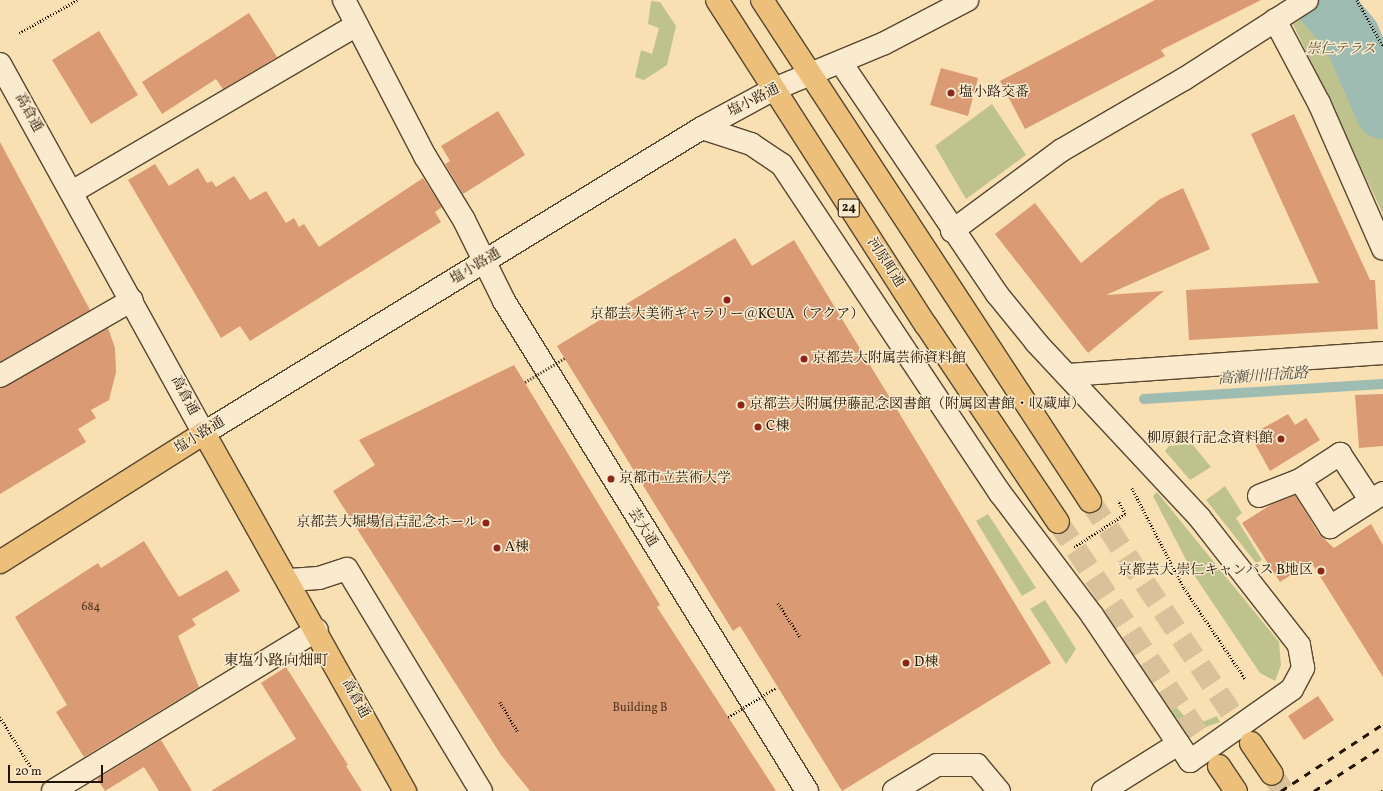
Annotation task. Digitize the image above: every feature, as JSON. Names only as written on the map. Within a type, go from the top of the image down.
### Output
[{"type":"main road","name":"河原町通","points":[[717,0],[772,90],[1058,522]]},
{"type":"main road","points":[[762,0],[1090,501]]},
{"type":"main road","name":"塩小路通","points":[[0,562],[204,433]]},
{"type":"main road","name":"高倉通","points":[[204,433],[318,630],[405,791]]},
{"type":"main road","points":[[1251,743],[1272,774]]},
{"type":"main road","points":[[1220,766],[1236,791]]},
{"type":"street","name":"芸大通","points":[[344,0],[504,302],[807,791]]},
{"type":"street","name":"塩小路通","points":[[204,433],[702,128],[772,90],[841,63],[967,0]]},
{"type":"street","points":[[952,231],[1062,150],[1184,79],[1300,4]]},
{"type":"street","points":[[1275,20],[1319,103],[1383,249]]},
{"type":"street","points":[[72,192],[357,25]]},
{"type":"street","points":[[702,128],[752,144],[782,165],[1000,493],[1053,562],[1190,761],[1292,689],[1303,668],[1302,652],[1295,638],[1199,517],[1068,375],[996,294],[952,231],[841,63]]},
{"type":"street","name":"高倉通","points":[[0,64],[132,300],[204,433]]},
{"type":"street","points":[[0,376],[132,300]]},
{"type":"street","points":[[1068,375],[1383,352]]},
{"type":"street","points":[[1260,496],[1300,480],[1340,454],[1377,497],[1330,527],[1300,480]]},
{"type":"street","points":[[289,580],[319,578],[347,569],[423,692],[452,747],[481,791]]},
{"type":"street","points":[[45,784],[318,630]]},
{"type":"street","points":[[1103,791],[1178,744]]},
{"type":"street","points":[[894,791],[936,765],[977,765],[999,791]]},
{"type":"path","points":[[19,34],[77,0]]},
{"type":"path","points":[[1357,0],[1383,46]]},
{"type":"path","points":[[525,382],[565,358]]},
{"type":"path","points":[[1127,482],[1139,499],[1184,588],[1246,680]]},
{"type":"path","points":[[1053,562],[1125,514],[1117,500]]},
{"type":"path","points":[[778,603],[801,638]]},
{"type":"path","points":[[728,717],[777,687]]},
{"type":"path","points":[[500,702],[518,732]]},
{"type":"path","points":[[0,717],[45,784]]},
{"type":"green space","name":"崇仁テラス","points":[[1332,0],[1346,0],[1367,29],[1383,65],[1383,214],[1293,24]]},
{"type":"green space","points":[[651,1],[660,2],[676,26],[667,65],[644,80],[635,77],[641,50],[652,54],[659,28],[648,24]]},
{"type":"green space","points":[[992,104],[1026,155],[966,199],[935,146]]},
{"type":"green space","points":[[1192,444],[1211,467],[1190,480],[1165,451],[1169,446]]},
{"type":"green space","points":[[1225,486],[1242,513],[1236,518],[1262,560],[1256,563],[1206,500]]},
{"type":"green space","points":[[1157,492],[1279,642],[1281,665],[1275,681],[1260,673],[1194,575],[1153,496]]},
{"type":"green space","points":[[988,514],[1036,588],[1022,596],[976,521]]},
{"type":"green space","points":[[1045,600],[1076,649],[1066,664],[1030,609]]},
{"type":"green space","points":[[1169,699],[1187,719],[1205,721],[1217,716],[1220,722],[1203,728],[1187,726],[1171,714],[1163,702]]},
{"type":"building","points":[[1155,0],[1261,0],[1161,50],[1165,56],[1025,129],[1000,81]]},
{"type":"building","points":[[249,13],[277,57],[223,89],[216,79],[162,114],[142,82]]},
{"type":"building","points":[[99,31],[138,95],[91,124],[52,60]]},
{"type":"building","points":[[941,68],[978,78],[968,116],[930,105]]},
{"type":"building","points":[[498,111],[525,155],[463,194],[445,164],[450,161],[441,146]]},
{"type":"building","points":[[1294,114],[1370,280],[1375,280],[1378,329],[1189,340],[1186,290],[1319,283],[1251,134]]},
{"type":"building","points":[[0,142],[90,310],[0,362]]},
{"type":"building","points":[[155,164],[169,186],[198,168],[207,183],[212,181],[216,187],[234,176],[250,200],[266,191],[286,223],[294,218],[299,227],[304,224],[319,247],[423,178],[442,207],[435,212],[441,222],[250,341],[240,326],[221,338],[128,180]]},
{"type":"building","points":[[1183,188],[1210,249],[1106,295],[1164,291],[1088,353],[995,234],[1035,203],[1081,263],[1160,199]]},
{"type":"building","name":"C棟","points":[[735,238],[752,266],[794,240],[1051,663],[842,791],[740,626],[733,631],[557,346]]},
{"type":"building","points":[[108,328],[115,348],[116,372],[109,400],[91,410],[96,418],[78,429],[86,442],[0,494],[0,388]]},
{"type":"building","name":"A棟","points":[[514,365],[660,605],[657,607],[776,791],[530,791],[501,755],[333,491],[375,465],[359,440]]},
{"type":"building","points":[[1383,394],[1383,446],[1359,448],[1355,395]]},
{"type":"building","points":[[1288,414],[1295,425],[1306,418],[1320,440],[1270,471],[1255,444],[1258,431]]},
{"type":"building","points":[[1295,495],[1319,534],[1334,548],[1371,524],[1383,545],[1383,677],[1311,562],[1280,582],[1242,523],[1272,504]]},
{"type":"building","points":[[144,541],[179,597],[227,570],[240,591],[192,619],[196,625],[178,636],[199,687],[84,757],[56,712],[67,705],[15,617],[98,563],[101,568]]},
{"type":"building","points":[[286,667],[348,765],[346,766],[362,791],[211,791],[296,739],[261,683]]},
{"type":"building","points":[[1318,696],[1334,720],[1304,740],[1288,716]]},
{"type":"building","points":[[161,740],[192,791],[159,791],[144,767],[105,791],[97,779]]},
{"type":"waterway","points":[[1321,0],[1351,36],[1383,110]]},
{"type":"waterway","name":"高瀬川旧流路","points":[[1144,399],[1383,384]]},
{"type":"tunnel","points":[[1090,501],[1250,741]]},
{"type":"tunnel","points":[[1058,522],[1219,765]]},
{"type":"tunnel","points":[[1272,774],[1283,791]]},
{"type":"railway","points":[[1281,791],[1383,724]]},
{"type":"railway","points":[[1314,791],[1383,746]]},
{"type":"place","name":"塩小路交番","points":[[951,93]]},
{"type":"place","name":"京都芸大美術ギャラリー＠KCUA（アクア）","points":[[727,300]]},
{"type":"place","name":"京都芸大附属芸術資料館","points":[[804,359]]},
{"type":"place","name":"京都芸大附属伊藤記念図書館（附属図書館・収蔵庫）","points":[[741,405]]},
{"type":"place","name":"C棟","points":[[758,427]]},
{"type":"place","name":"柳原銀行記念資料館","points":[[1281,439]]},
{"type":"place","name":"京都市立芸術大学","points":[[611,479]]},
{"type":"place","name":"京都芸大堀場信吉記念ホール","points":[[486,523]]},
{"type":"place","name":"A棟","points":[[497,548]]},
{"type":"place","name":"京都芸大 崇仁キャンパス B地区","points":[[1321,571]]},
{"type":"place","name":"D棟","points":[[906,663]]},
{"type":"district","name":"東塩小路向畑町","points":[[276,662]]}]
